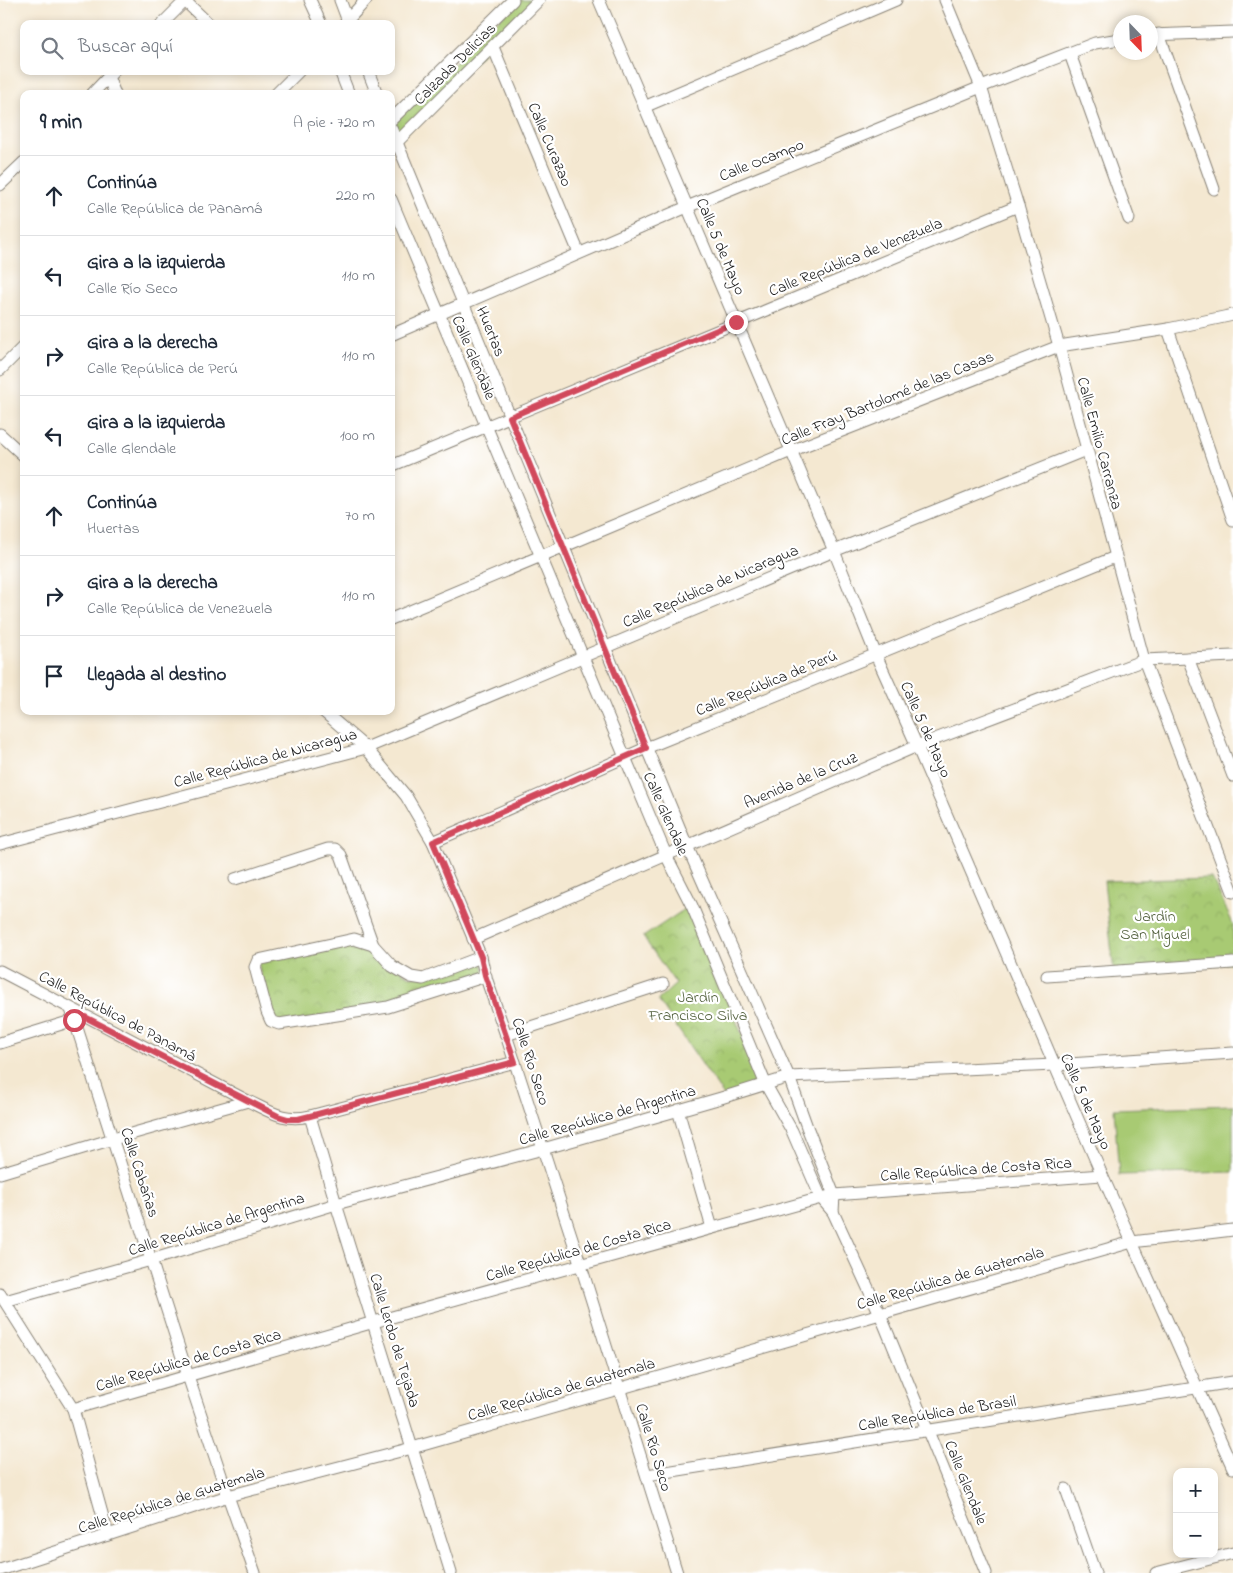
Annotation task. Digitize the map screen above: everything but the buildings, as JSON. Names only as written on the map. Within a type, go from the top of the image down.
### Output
[{"type":"street","points":[[166,20],[185,0],[205,20]]},
{"type":"street","points":[[310,0],[319,20]]},
{"type":"street","points":[[340,0],[346,20]]},
{"type":"street","points":[[349,20],[366,0]]},
{"type":"street","name":"Calzada Delicias","points":[[395,116],[513,0]]},
{"type":"street","name":"Calzada Delicias","points":[[395,145],[539,0]]},
{"type":"street","points":[[644,107],[896,0]]},
{"type":"street","name":"Calle Emilio Carranza","points":[[945,0],[981,87],[1018,206],[1059,346],[1144,660],[1232,886]]},
{"type":"street","name":"Calle 5 de Mayo","points":[[603,1],[644,107],[834,551],[876,655],[1102,1175],[1233,1468]]},
{"type":"street","points":[[1158,34],[1233,32]]},
{"type":"street","name":"Calle Ocampo","points":[[395,333],[687,207],[981,87],[1096,43],[1113,40]]},
{"type":"street","points":[[1158,42],[1214,189]]},
{"type":"street","name":"Calle Curazao","points":[[493,47],[580,253]]},
{"type":"street","points":[[1070,54],[1129,220]]},
{"type":"street","points":[[96,90],[110,75]]},
{"type":"street","points":[[111,75],[114,90]]},
{"type":"street","points":[[280,90],[295,75]]},
{"type":"street","points":[[342,75],[347,90]]},
{"type":"street","points":[[370,75],[375,90]]},
{"type":"street","name":"Huertas","points":[[395,148],[463,303],[564,547]]},
{"type":"street","points":[[0,185],[20,166]]},
{"type":"street","name":"Calle República de Venezuela","points":[[395,464],[1018,206]]},
{"type":"street","name":"Calle Glendale","points":[[395,209],[666,855],[692,906],[766,1085],[792,1131],[821,1198],[833,1212],[880,1314],[986,1573]]},
{"type":"street","name":"Calle Fray Bartolomé de las Casas","points":[[395,617],[791,451],[1059,346],[1168,329],[1233,315]]},
{"type":"street","points":[[1168,329],[1233,520]]},
{"type":"street","points":[[0,370],[20,350]]},
{"type":"street","points":[[0,434],[20,452]]},
{"type":"street","name":"Calle República de Nicaragua","points":[[0,844],[366,748],[834,551],[1086,450]]},
{"type":"street","name":"Calle Glendale","points":[[564,547],[687,846],[789,1077],[834,1196],[833,1212]]},
{"type":"street","name":"Calle República de Perú","points":[[433,842],[646,748],[1115,557]]},
{"type":"street","name":"Avenida de la Cruz","points":[[473,939],[917,746],[1144,660],[1233,656]]},
{"type":"street","points":[[1188,658],[1233,776]]},
{"type":"street","name":"Calle Río Seco","points":[[329,715],[366,748],[406,796],[433,842],[481,957],[620,1388],[677,1573]]},
{"type":"street","points":[[235,879],[328,849],[335,849],[341,855],[373,945],[392,966],[410,977],[423,979],[481,957]]},
{"type":"street","points":[[373,945],[354,939],[258,960],[255,967],[271,1021],[279,1024],[388,1007],[486,976]]},
{"type":"street","points":[[1046,976],[1233,963]]},
{"type":"street","name":"Calle República de Panamá","points":[[0,971],[77,1015],[278,1116],[288,1119],[310,1116],[515,1062]]},
{"type":"street","points":[[423,979],[427,994]]},
{"type":"street","points":[[506,1035],[664,984]]},
{"type":"street","points":[[0,1043],[77,1015]]},
{"type":"street","name":"Calle Cabañas","points":[[77,1015],[113,1138],[188,1376],[255,1573]]},
{"type":"street","name":"Calle República de Argentina","points":[[2,1298],[151,1260],[336,1204],[543,1149],[789,1077],[1054,1065],[1233,1053]]},
{"type":"street","points":[[0,1173],[113,1138],[248,1101]]},
{"type":"street","points":[[678,1110],[712,1228]]},
{"type":"street","name":"Calle Lerdo de Tejada","points":[[310,1116],[451,1573]]},
{"type":"street","name":"Calle República de Costa Rica","points":[[73,1409],[374,1322],[821,1198],[1102,1175]]},
{"type":"street","name":"Calle República de Guatemala","points":[[0,1570],[228,1496],[412,1448],[1132,1242],[1233,1230]]},
{"type":"street","points":[[2,1298],[73,1409],[108,1535]]},
{"type":"street","name":"Calle República de Brasil","points":[[647,1475],[1197,1386],[1233,1382]]},
{"type":"street","points":[[1066,1489],[1095,1573]]},
{"type":"street","points":[[1156,1573],[1233,1553]]},
{"type":"green space","points":[[519,0],[534,0],[401,139],[395,122]]},
{"type":"green space","name":"Jardín San Miguel","points":[[1212,878],[1233,924],[1233,963],[1114,972],[1104,881]]},
{"type":"green space","name":"Jardín Francisco Silva","points":[[688,907],[763,1084],[724,1096],[658,1000],[676,984],[643,937]]},
{"type":"green space","points":[[354,939],[411,977],[482,962],[485,975],[388,1007],[279,1024],[267,1012],[258,960]]},
{"type":"green space","points":[[1233,1105],[1233,1172],[1119,1175],[1114,1109]]},
{"type":"route","points":[[74,1020],[85,1017],[248,1101],[288,1119],[310,1116],[515,1062],[485,975],[481,957],[433,842],[646,748],[510,417],[736,322]]}]
